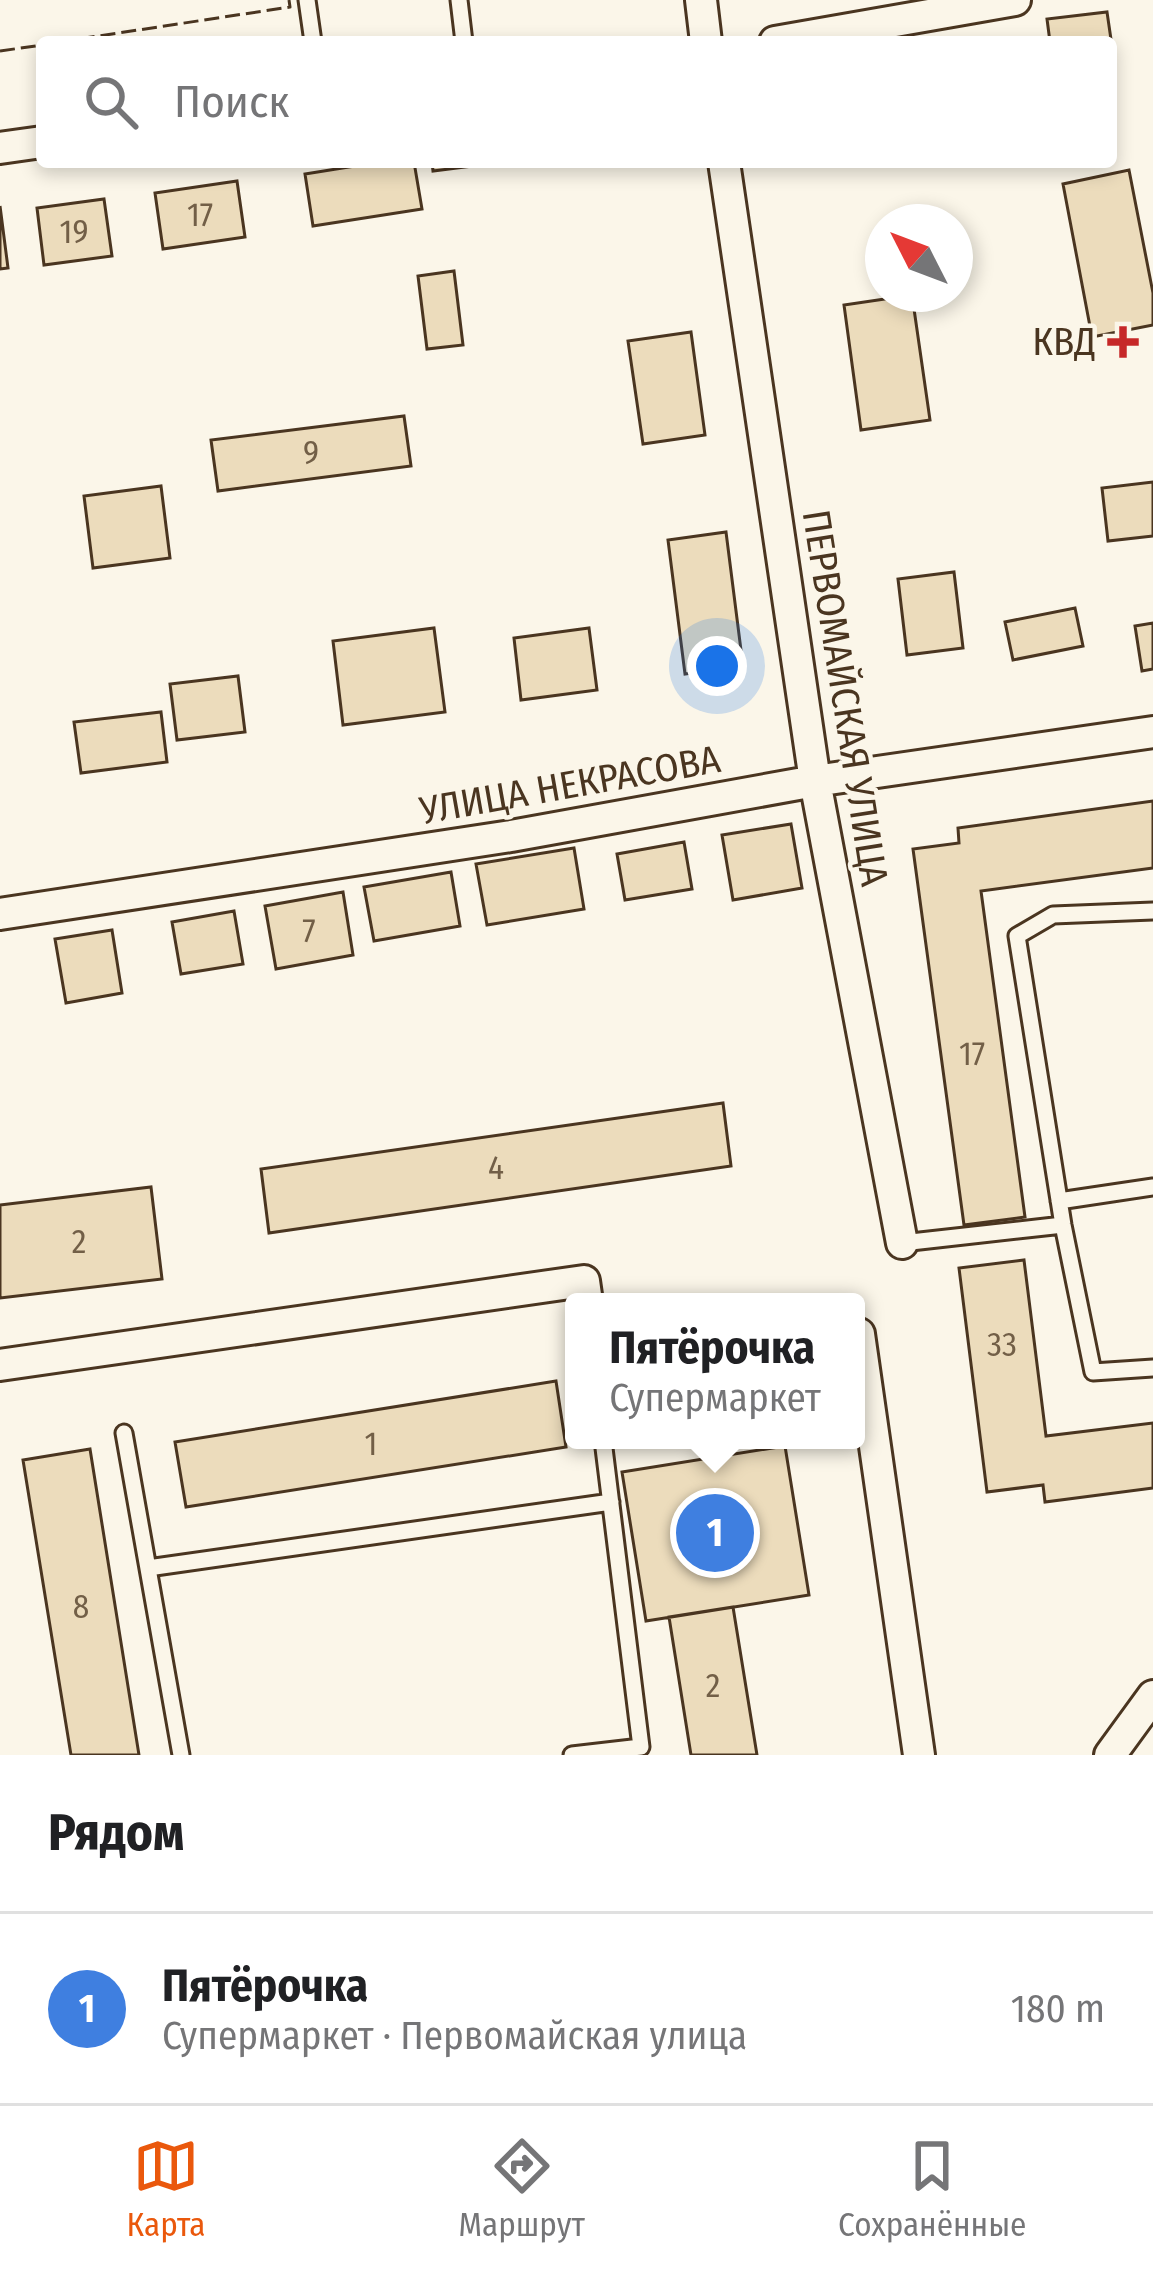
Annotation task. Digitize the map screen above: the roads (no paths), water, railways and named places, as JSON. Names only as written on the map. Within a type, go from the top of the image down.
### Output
[{"type":"street","points":[[701,0],[705,36]]},
{"type":"street","points":[[809,36],[1015,0]]},
{"type":"street","points":[[0,148],[36,143]]},
{"type":"street","name":"ПЕРВОМАЙСКАЯ УЛИЦА","points":[[725,168],[814,781],[902,1243]]},
{"type":"street","name":"УЛИЦА НЕКРАСОВА","points":[[0,914],[511,836],[814,781],[1153,732]]},
{"type":"street","points":[[0,1365],[584,1281],[585,1293]]},
{"type":"street","points":[[865,1379],[920,1755]]},
{"type":"street","points":[[1110,1755],[1153,1696]]},
{"type":"lane","points":[[307,0],[312,36]]},
{"type":"lane","points":[[458,0],[463,36]]},
{"type":"lane","points":[[1153,911],[1053,915],[1017,936],[1063,1225],[1094,1372],[1153,1368]]},
{"type":"lane","points":[[1059,1201],[1153,1187]]},
{"type":"lane","points":[[902,1243],[1063,1225]]},
{"type":"lane","points":[[124,1433],[181,1755]]},
{"type":"lane","points":[[572,1755],[641,1748],[604,1449]]},
{"type":"lane","points":[[148,1568],[611,1502]]},
{"type":"place","name":"КВД","points":[[1123,342]]},
{"type":"place","name":"Пятёрочка","points":[[715,1533]]}]
